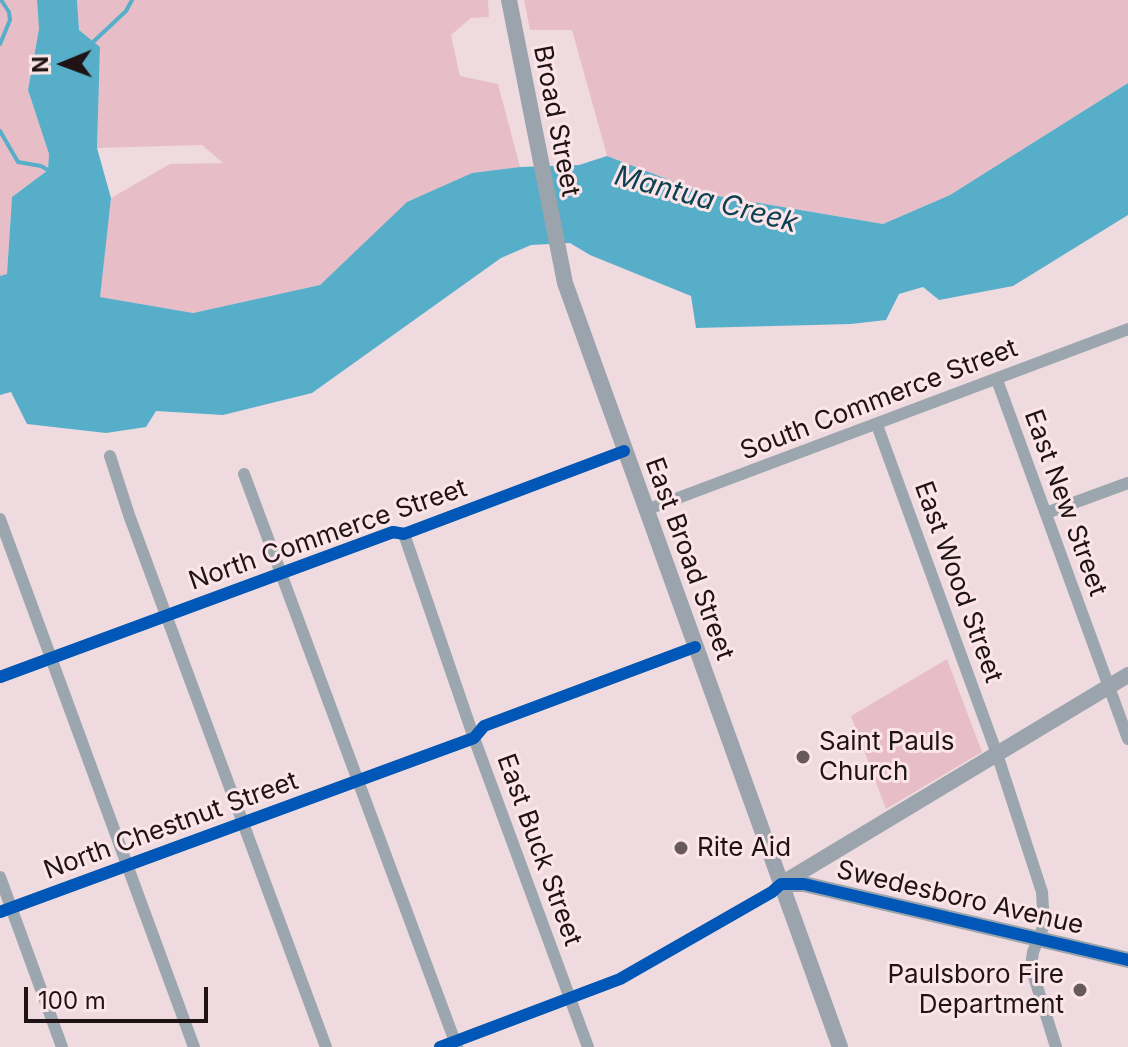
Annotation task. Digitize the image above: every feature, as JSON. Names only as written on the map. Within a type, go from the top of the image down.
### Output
[{"type":"main road","name":"Broad Street","points":[[509,0],[557,250]]},
{"type":"main road","name":"East Broad Street","points":[[557,250],[574,312],[840,1047]]},
{"type":"main road","points":[[781,884],[1128,675]]},
{"type":"main road","name":"Swedesboro Avenue","points":[[781,884],[804,884],[1128,960]]},
{"type":"street","name":"South Commerce Street","points":[[646,510],[1128,329]]},
{"type":"street","name":"East New Street","points":[[997,380],[1128,739]]},
{"type":"street","name":"East Wood Street","points":[[877,425],[997,754],[1042,892],[1044,925],[1033,952],[1031,967],[1056,1047]]},
{"type":"street","name":"North Commerce Street","points":[[0,677],[393,532],[404,534],[624,451]]},
{"type":"street","points":[[110,456],[326,1047]]},
{"type":"street","points":[[244,474],[456,1044]]},
{"type":"street","points":[[1046,513],[1128,483]]},
{"type":"street","points":[[0,519],[194,1047]]},
{"type":"street","name":"East Buck Street","points":[[404,534],[474,738],[588,1047]]},
{"type":"street","name":"North Chestnut Street","points":[[6,910],[474,738],[484,726],[695,647]]},
{"type":"street","points":[[0,877],[6,910],[62,1047]]},
{"type":"street","points":[[440,1047],[456,1044],[643,967],[781,884]]},
{"type":"shaded area","points":[[0,0],[37,0],[39,29],[28,90],[49,154],[48,170],[12,197],[7,275],[0,276]]},
{"type":"shaded area","points":[[77,0],[488,0],[489,17],[471,18],[451,35],[460,76],[498,84],[520,167],[472,173],[408,202],[320,285],[193,313],[99,297],[111,198],[170,164],[223,163],[202,145],[97,148],[100,47],[79,30]]},
{"type":"shaded area","points":[[524,0],[1128,0],[1128,83],[950,195],[883,224],[706,194],[607,156],[572,30],[530,30]]},
{"type":"shaded area","points":[[947,659],[982,752],[886,809],[851,716]]},
{"type":"water","name":"Mantua Creek","points":[[37,0],[77,0],[79,30],[100,47],[97,148],[111,198],[100,297],[193,313],[320,285],[407,202],[472,173],[520,167],[579,165],[607,156],[706,194],[883,224],[950,195],[1128,83],[1128,215],[1013,286],[939,300],[923,287],[899,294],[886,320],[851,324],[696,328],[691,296],[590,255],[570,243],[531,245],[501,258],[312,393],[223,415],[156,411],[146,427],[106,433],[27,424],[11,392],[0,395],[0,276],[7,274],[12,197],[48,170],[49,154],[28,90],[39,29]]},
{"type":"waterway","points":[[0,44],[10,20],[1,0]]},
{"type":"waterway","points":[[92,43],[126,11],[132,0]]},
{"type":"waterway","points":[[0,131],[18,162],[48,170]]},
{"type":"cycle path","points":[[0,677],[393,532],[404,534],[624,451]]},
{"type":"cycle path","points":[[0,912],[474,738],[484,726],[695,647]]},
{"type":"cycle path","points":[[440,1047],[620,979],[781,884],[804,884],[1128,960]]},
{"type":"place","name":"Saint Pauls Church","points":[[803,757]]},
{"type":"place","name":"Rite Aid","points":[[681,848]]},
{"type":"place","name":"Paulsboro Fire Department","points":[[1080,990]]}]
